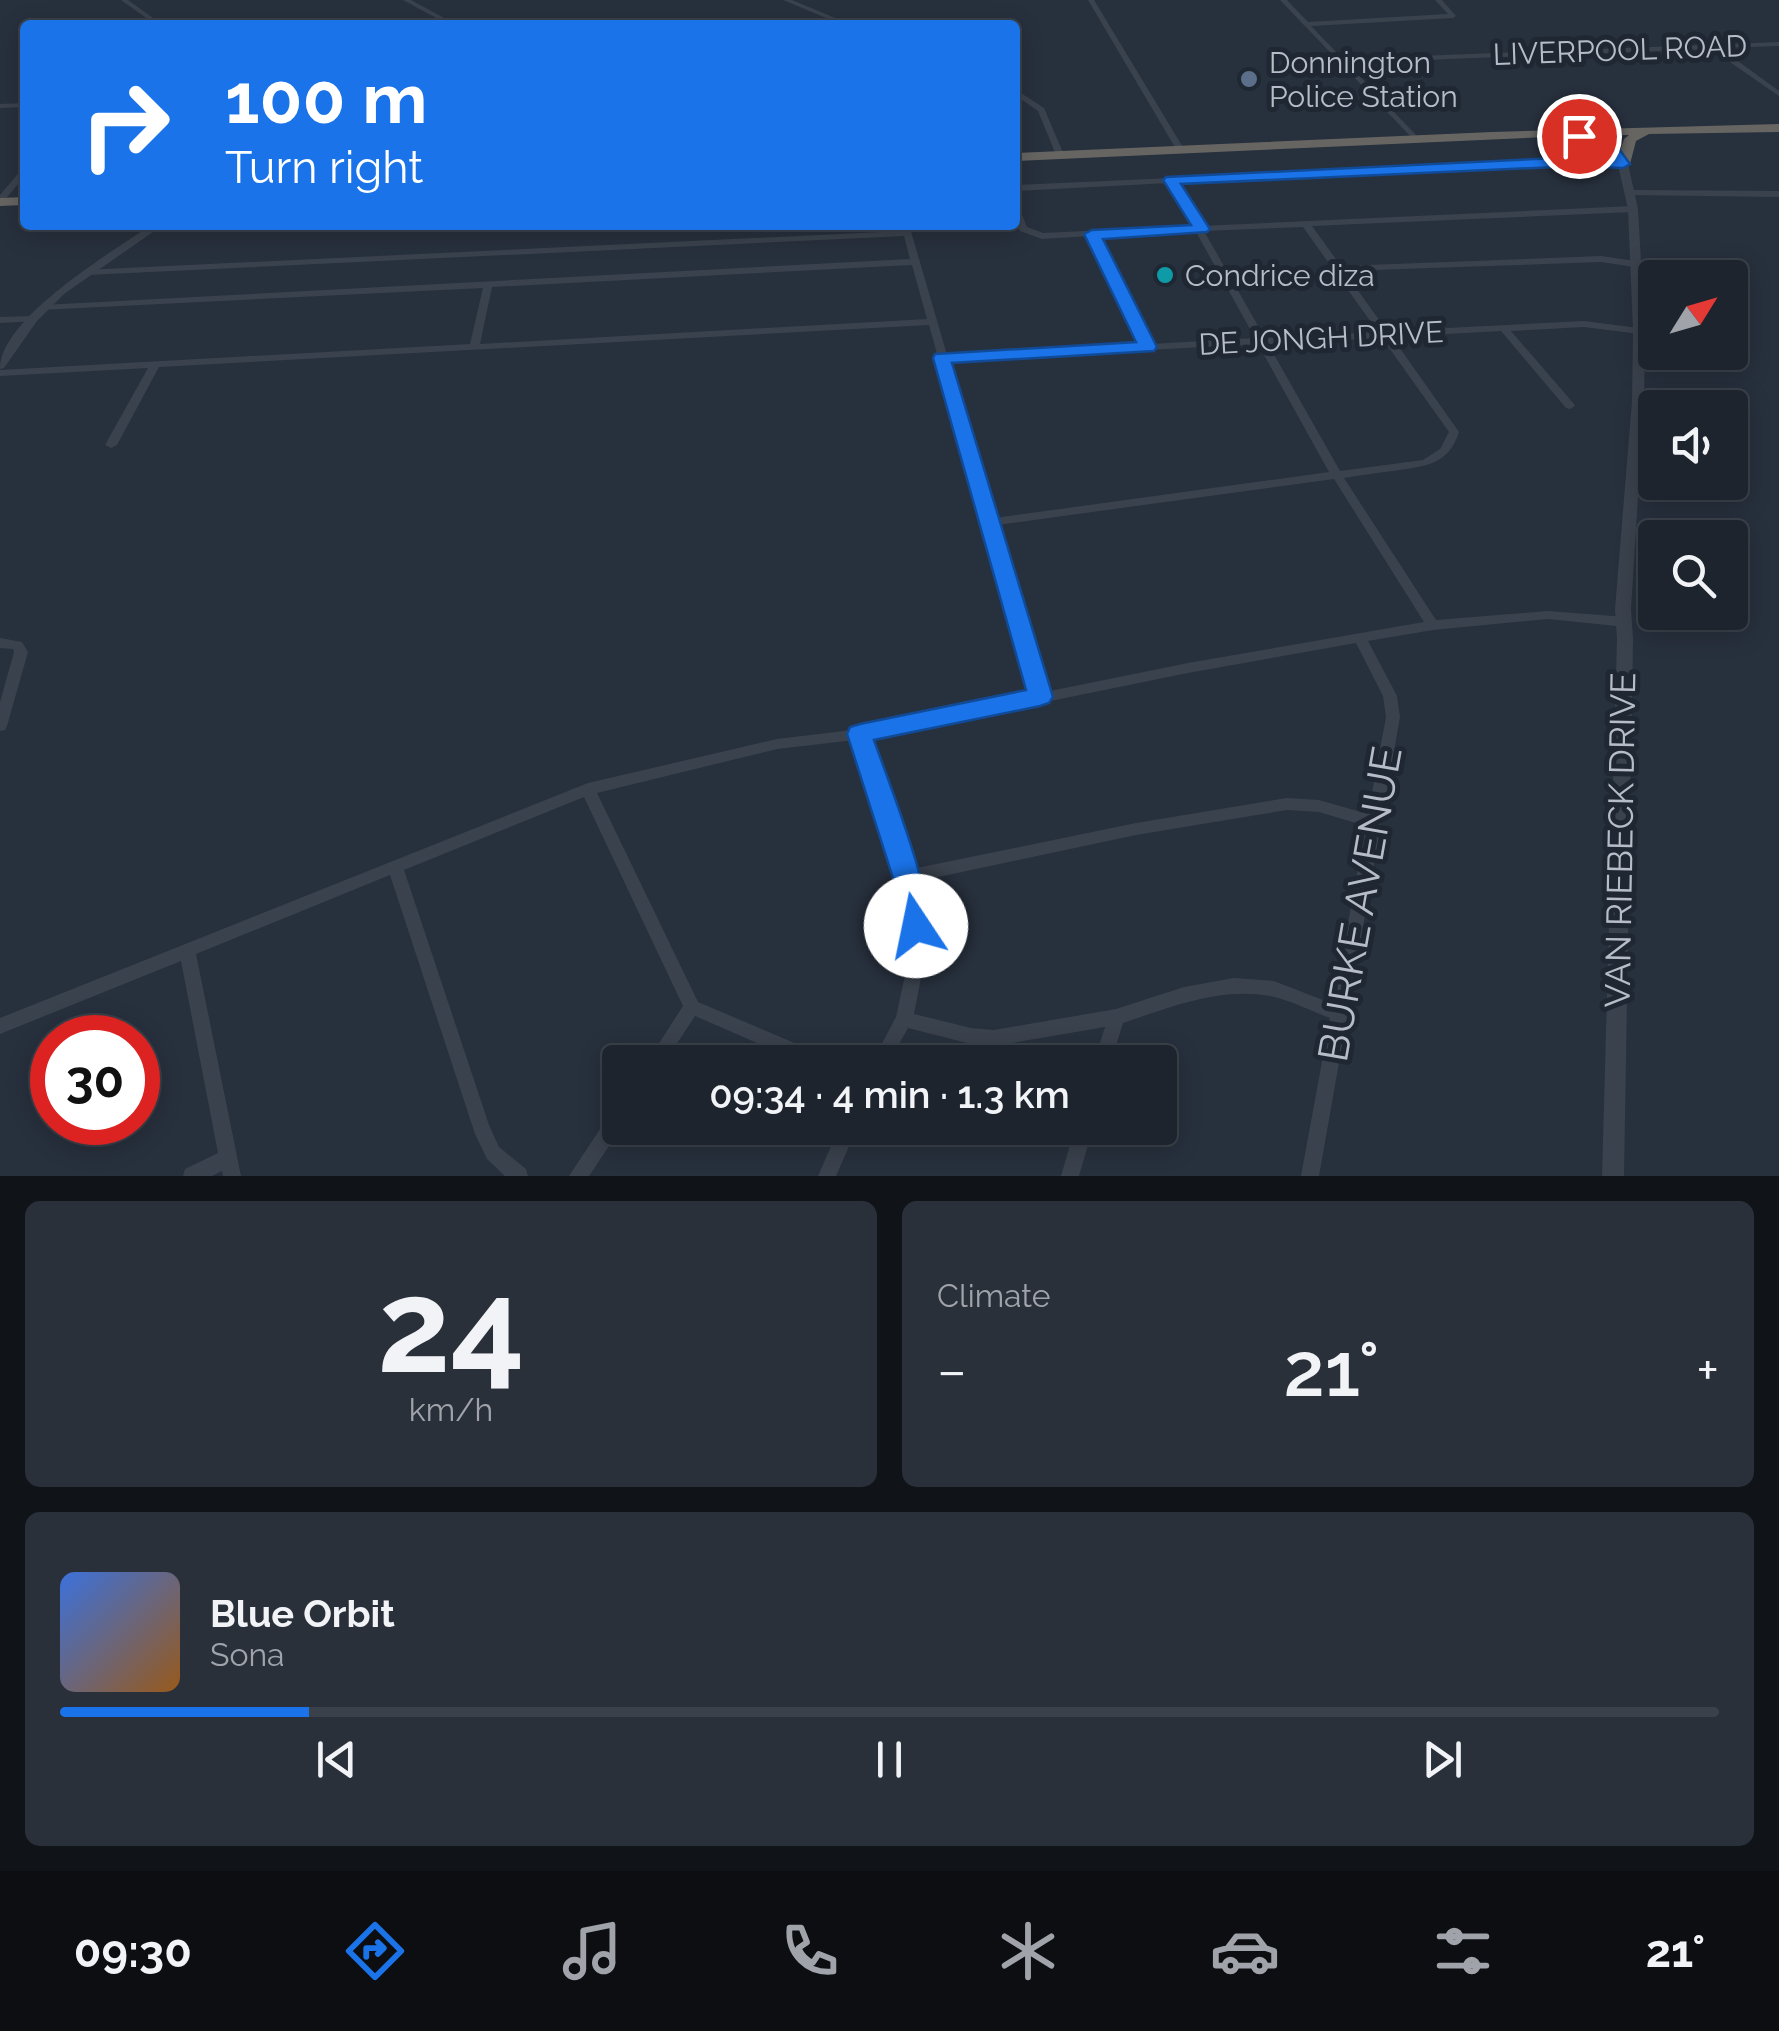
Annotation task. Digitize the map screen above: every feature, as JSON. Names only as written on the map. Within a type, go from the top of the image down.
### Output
[{"type":"highway","points":[[1020,156],[1178,144],[1558,128],[1611,122],[1779,125]]},
{"type":"highway","points":[[1594,130],[1611,122]]},
{"type":"highway","points":[[1558,128],[1779,125]]},
{"type":"highway","points":[[1558,128],[1612,150]]},
{"type":"highway","points":[[1623,164],[1630,139],[1650,129]]},
{"type":"highway","points":[[1020,148],[1058,151]]},
{"type":"street","points":[[124,0],[153,20]]},
{"type":"street","points":[[406,0],[444,20]]},
{"type":"street","points":[[786,0],[836,20]]},
{"type":"street","points":[[1091,0],[1178,144]]},
{"type":"street","points":[[1283,0],[1411,134]]},
{"type":"street","points":[[1306,24],[1453,16],[1438,0]]},
{"type":"street","name":"LIVERPOOL ROAD","points":[[1341,61],[1779,44]]},
{"type":"street","points":[[1713,46],[1779,94]]},
{"type":"street","points":[[1020,95],[1041,110],[1058,151]]},
{"type":"street","name":"VAN RIEBECK DRIVE","points":[[1594,130],[1623,164],[1632,201],[1638,314]]},
{"type":"street","points":[[1020,188],[1578,162],[1623,164]]},
{"type":"street","points":[[1,197],[20,176]]},
{"type":"street","points":[[1171,180],[1202,229],[1336,474],[1433,625]]},
{"type":"street","points":[[1020,221],[1029,233],[1092,234],[1779,194]]},
{"type":"street","points":[[992,522],[1425,464],[1436,459],[1452,442],[1454,432],[1382,336],[1306,224]]},
{"type":"street","points":[[0,369],[33,318],[87,272],[150,230]]},
{"type":"street","points":[[87,272],[887,230]]},
{"type":"street","points":[[906,230],[1040,697]]},
{"type":"street","points":[[1092,234],[1148,347]]},
{"type":"street","points":[[1337,269],[1601,259],[1635,264]]},
{"type":"street","points":[[44,308],[915,262]]},
{"type":"street","points":[[474,347],[488,285]]},
{"type":"street","points":[[0,320],[33,318]]},
{"type":"street","points":[[0,369],[931,322]]},
{"type":"street","name":"DE JONGH DRIVE","points":[[942,358],[1584,324],[1638,330]]},
{"type":"street","points":[[1503,328],[1570,406]]},
{"type":"street","name":"VAN RIEBECK DRIVE","points":[[1612,1176],[1626,622],[1623,609],[1638,347]]},
{"type":"street","points":[[111,446],[156,363]]},
{"type":"street","points":[[0,1026],[588,789],[777,744],[860,734],[1433,625],[1548,615],[1626,622]]},
{"type":"street","name":"BURKE AVENUE","points":[[1310,1176],[1394,717],[1390,696],[1360,639]]},
{"type":"street","points":[[0,643],[17,645],[21,652],[0,726]]},
{"type":"street","points":[[860,734],[907,878],[918,952],[904,1019],[889,1045]]},
{"type":"street","points":[[588,789],[692,1007],[779,1045]]},
{"type":"street","points":[[907,878],[1136,829],[1287,804],[1319,806],[1374,822]]},
{"type":"street","points":[[394,866],[481,1128],[493,1153],[519,1176]]},
{"type":"street","points":[[187,950],[230,1167],[192,1176]]},
{"type":"street","points":[[904,1019],[994,1038],[1116,1018],[1184,995],[1234,985],[1274,989],[1340,1014]]},
{"type":"street","points":[[666,1045],[692,1007]]},
{"type":"street","points":[[1108,1045],[1116,1018]]},
{"type":"street","points":[[578,1176],[602,1141]]},
{"type":"street","points":[[826,1176],[840,1145]]},
{"type":"street","points":[[1070,1176],[1079,1145]]},
{"type":"place","name":"Donnington Police Station","points":[[1249,79]]},
{"type":"place","name":"Condrice diza","points":[[1165,275]]},
{"type":"route","points":[[916,926],[907,878],[860,734],[1040,697],[942,358],[1148,347],[1092,234],[1202,229],[1171,180],[1600,161],[1623,164],[1612,150],[1579,136]]}]
